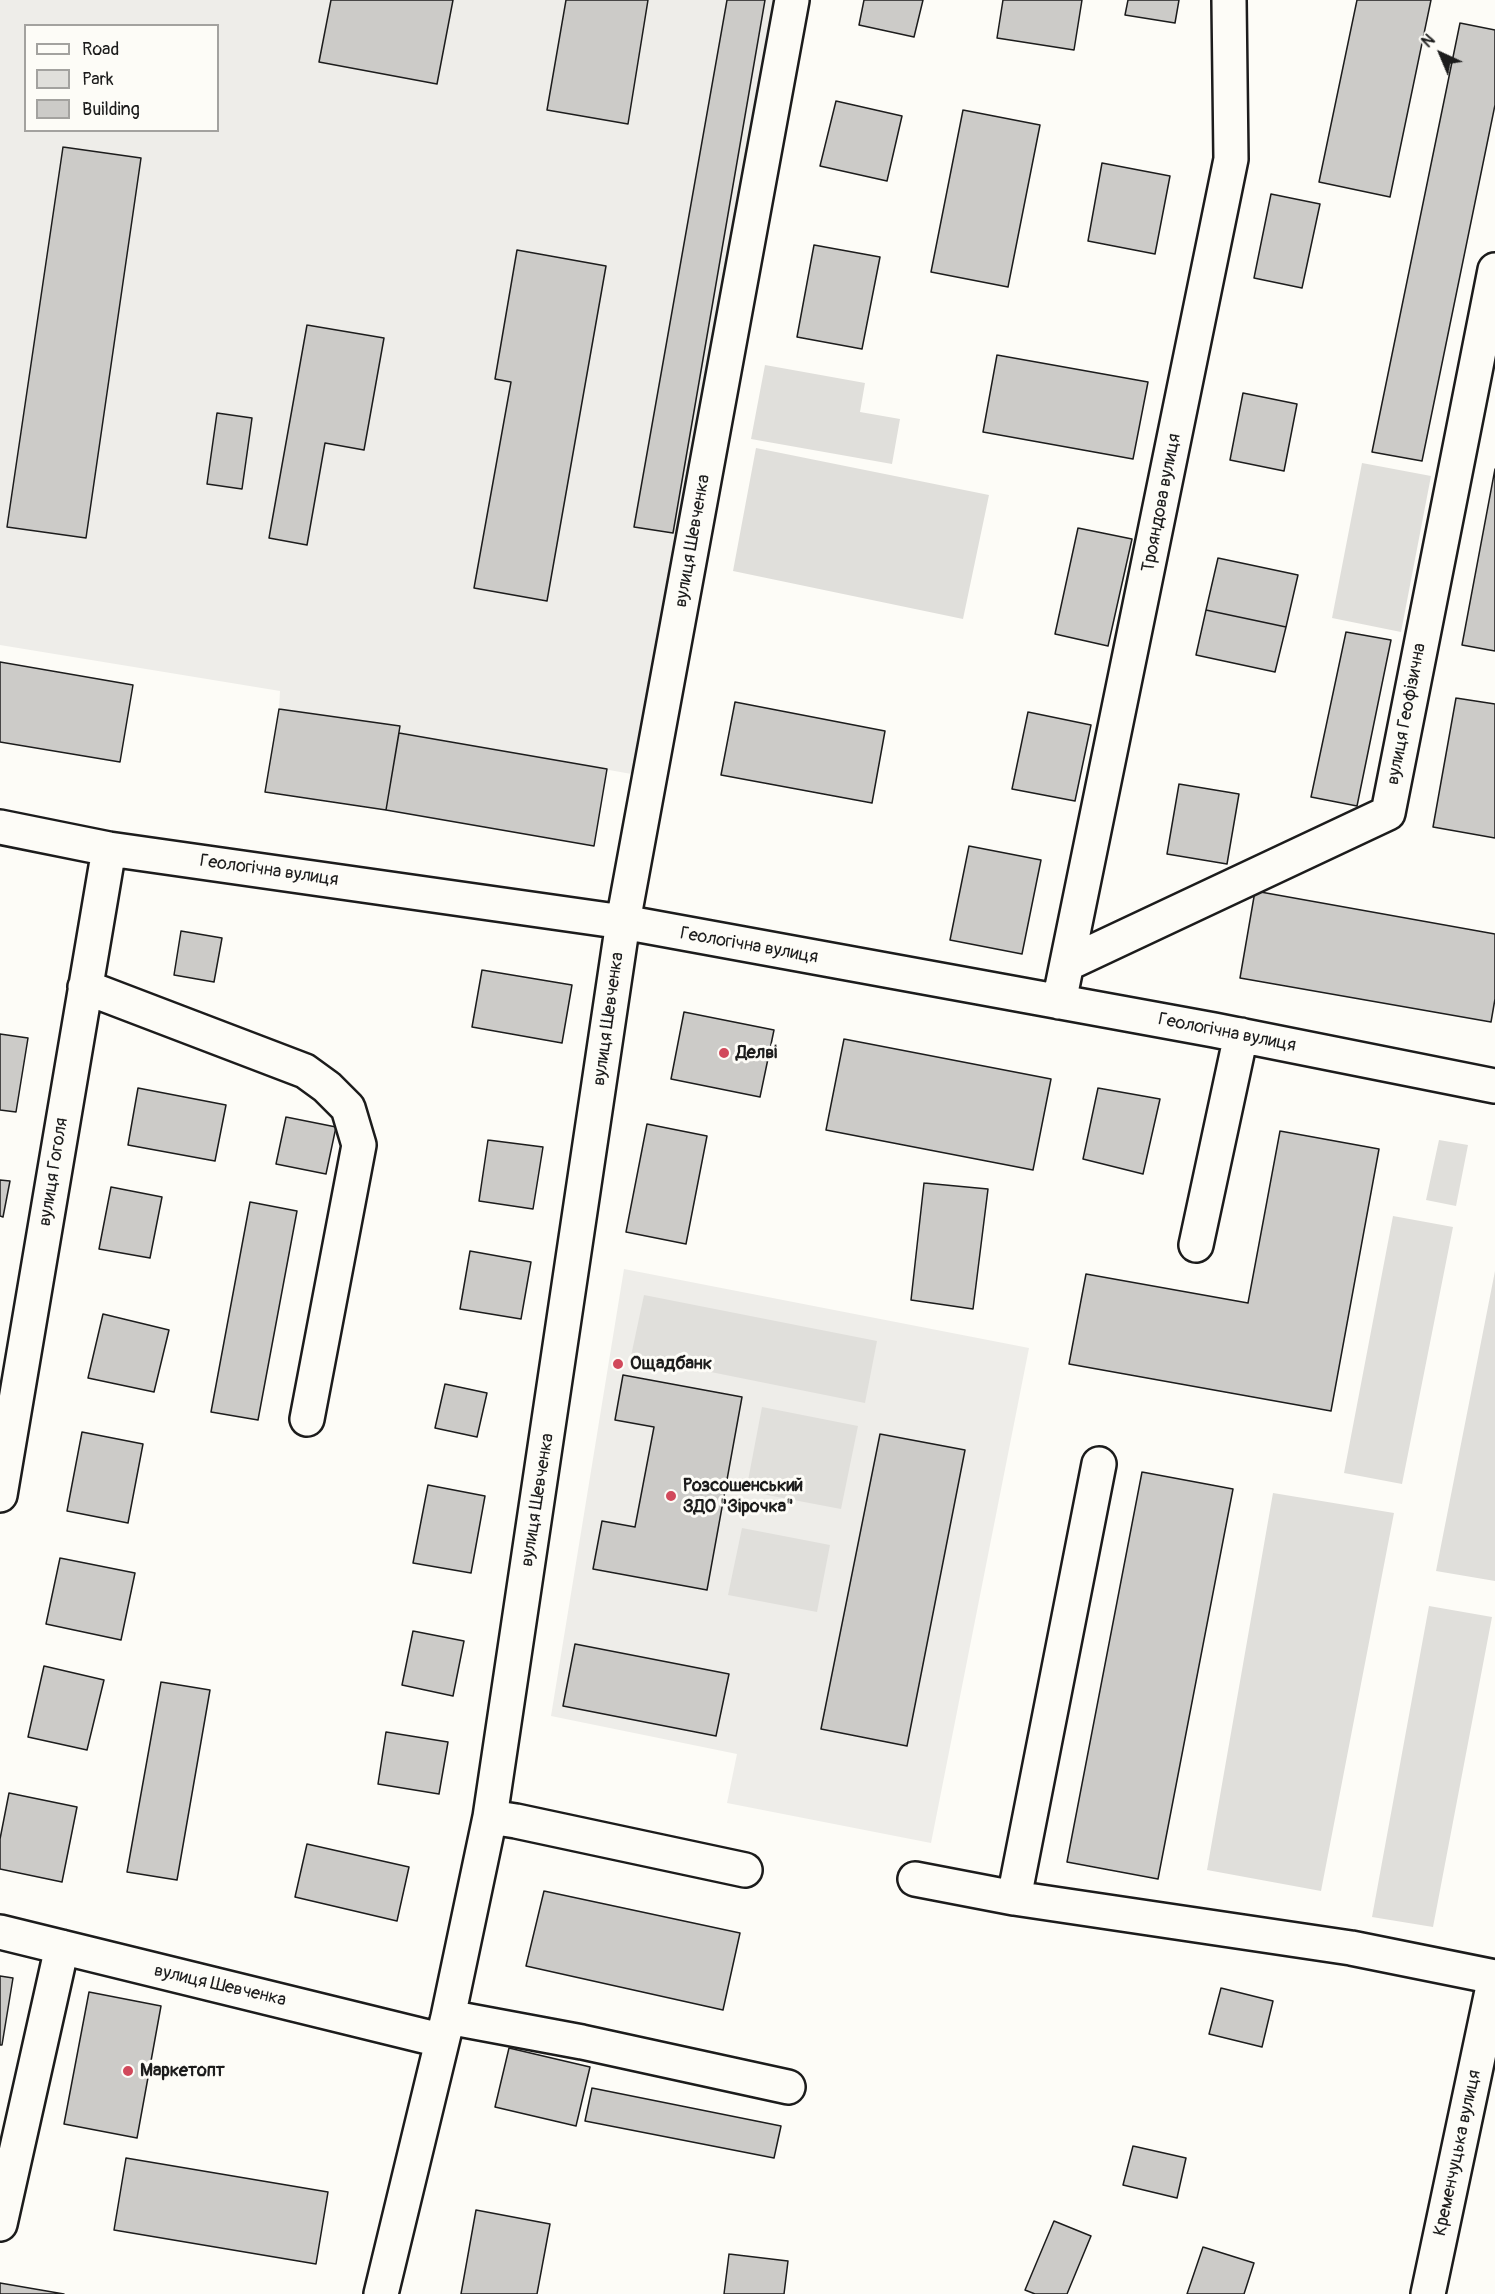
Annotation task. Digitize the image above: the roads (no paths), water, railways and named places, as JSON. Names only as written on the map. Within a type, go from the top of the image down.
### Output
[{"type":"main road","name":"вулиця Шевченка","points":[[381,2294],[444,2029],[490,1817],[623,922],[792,0]]},
{"type":"main road","name":"Трояндова вулиця","points":[[1059,1002],[1069,963],[1231,159],[1229,0]]},
{"type":"main road","name":"вулиця Геофізична","points":[[1069,963],[1388,813],[1495,270]]},
{"type":"main road","name":"Геологічна вулиця","points":[[0,827],[108,849],[623,922],[1241,1035],[1495,1086]]},
{"type":"main road","name":"вулиця Гоголя","points":[[0,1495],[108,849]]},
{"type":"main road","points":[[85,987],[305,1071],[327,1087],[348,1108],[359,1144],[307,1419]]},
{"type":"main road","points":[[1196,1245],[1241,1035]]},
{"type":"main road","points":[[1014,1899],[1100,1464]]},
{"type":"main road","points":[[490,1817],[745,1870]]},
{"type":"main road","points":[[915,1879],[1014,1899],[1352,1948],[1495,1977]]},
{"type":"main road","name":"вулиця Шевченка","points":[[0,1932],[444,2029]]},
{"type":"main road","points":[[0,2224],[62,1947]]},
{"type":"main road","name":"Кременчуцька вулиця","points":[[1428,2294],[1495,1977]]},
{"type":"main road","points":[[444,2029],[582,2042],[788,2087]]},
{"type":"place","name":"Делві","points":[[724,1053]]},
{"type":"place","name":"Ощадбанк","points":[[618,1364]]},
{"type":"place","name":"Розсошенський ЗДО \"Зірочка\"","points":[[671,1496]]},
{"type":"place","name":"Маркетопт","points":[[128,2071]]}]
